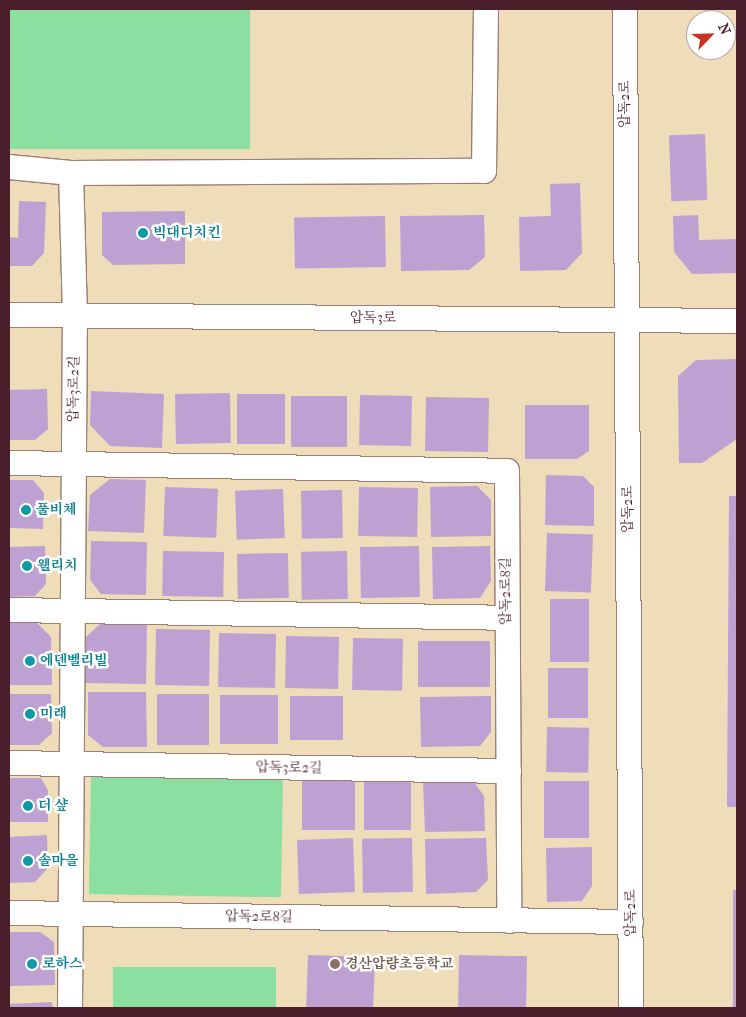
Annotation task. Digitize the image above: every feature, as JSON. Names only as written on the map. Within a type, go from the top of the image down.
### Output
[{"type":"street","points":[[9,167],[71,173],[484,171],[486,9]]},
{"type":"street","name":"압독2로","points":[[625,9],[631,1008]]},
{"type":"street","name":"압독3로2길","points":[[70,1008],[68,914],[75,315],[71,173]]},
{"type":"street","name":"압독3로","points":[[9,314],[737,321]]},
{"type":"street","points":[[9,462],[73,464]]},
{"type":"street","name":"압독2로8길","points":[[73,464],[507,471],[505,618],[509,920]]},
{"type":"street","points":[[9,610],[505,618]]},
{"type":"street","name":"압독3로2길","points":[[9,763],[508,771]]},
{"type":"street","name":"압독2로8길","points":[[9,913],[631,922]]},
{"type":"green space","points":[[9,9],[250,9],[250,149],[9,149]]},
{"type":"green space","points":[[91,775],[283,778],[281,897],[89,894]]},
{"type":"green space","points":[[113,967],[276,967],[276,1008],[113,1008]]},
{"type":"building","points":[[705,134],[707,200],[671,201],[669,135]]},
{"type":"building","points":[[580,183],[582,253],[566,270],[520,271],[519,217],[551,216],[550,184]]},
{"type":"building","points":[[19,201],[46,202],[44,253],[32,266],[9,266],[9,237],[18,238]]},
{"type":"building","name":"빅대디치킨","points":[[185,211],[185,264],[113,265],[102,255],[102,212]]},
{"type":"building","points":[[484,215],[485,257],[469,270],[401,271],[400,216]]},
{"type":"building","points":[[698,215],[699,240],[737,239],[737,273],[692,274],[674,252],[673,216]]},
{"type":"building","points":[[385,216],[386,267],[295,269],[294,218]]},
{"type":"building","points":[[737,359],[737,439],[702,463],[679,463],[678,376],[696,360]]},
{"type":"building","points":[[47,389],[48,429],[35,440],[9,440],[9,390]]},
{"type":"building","points":[[91,391],[164,394],[162,448],[110,446],[90,425]]},
{"type":"building","points":[[230,393],[231,443],[176,444],[175,394]]},
{"type":"building","points":[[237,394],[285,394],[285,444],[237,444]]},
{"type":"building","points":[[360,395],[412,396],[411,446],[359,445]]},
{"type":"building","points":[[291,396],[347,396],[347,447],[291,447]]},
{"type":"building","points":[[426,397],[489,398],[488,452],[425,451]]},
{"type":"building","points":[[525,405],[589,405],[589,451],[577,459],[525,459]]},
{"type":"building","points":[[546,475],[583,476],[594,487],[594,526],[545,525]]},
{"type":"building","points":[[110,479],[146,480],[144,533],[88,531],[90,495]]},
{"type":"building","name":"풀비체","points":[[9,480],[33,480],[44,493],[43,529],[9,528]]},
{"type":"building","points":[[477,486],[491,500],[491,536],[431,537],[430,487]]},
{"type":"building","points":[[165,487],[218,489],[216,538],[163,536]]},
{"type":"building","points":[[359,487],[418,488],[417,537],[358,536]]},
{"type":"building","points":[[283,489],[285,538],[237,540],[235,491]]},
{"type":"building","points":[[342,490],[343,538],[302,539],[301,491]]},
{"type":"building","points":[[729,496],[737,496],[737,807],[727,807]]},
{"type":"building","points":[[547,533],[593,535],[591,593],[545,591]]},
{"type":"building","points":[[91,541],[147,542],[146,595],[101,594],[90,580]]},
{"type":"building","name":"웰리치","points":[[45,546],[46,584],[35,596],[9,597],[9,547]]},
{"type":"building","points":[[419,546],[420,597],[361,598],[360,547]]},
{"type":"building","points":[[490,546],[491,581],[480,598],[433,599],[432,547]]},
{"type":"building","points":[[163,551],[224,552],[223,597],[162,596]]},
{"type":"building","points":[[347,551],[348,599],[302,600],[301,552]]},
{"type":"building","points":[[288,553],[289,598],[238,599],[237,554]]},
{"type":"building","points":[[550,599],[589,599],[589,662],[550,662]]},
{"type":"building","name":"에덴벨리빌","points":[[9,622],[36,622],[51,637],[52,685],[9,685]]},
{"type":"building","points":[[100,624],[147,624],[146,684],[85,683],[85,638]]},
{"type":"building","points":[[156,629],[210,630],[209,686],[155,685]]},
{"type":"building","points":[[219,633],[276,634],[275,688],[218,687]]},
{"type":"building","points":[[286,636],[339,637],[338,689],[285,688]]},
{"type":"building","points":[[353,638],[403,639],[402,691],[352,690]]},
{"type":"building","points":[[418,641],[490,641],[490,687],[418,687]]},
{"type":"building","points":[[548,668],[588,668],[588,718],[548,718]]},
{"type":"building","points":[[88,692],[146,692],[147,747],[103,747],[88,735]]},
{"type":"building","name":"미래","points":[[9,694],[51,694],[52,733],[39,745],[9,745]]},
{"type":"building","points":[[157,694],[209,694],[209,745],[157,745]]},
{"type":"building","points":[[220,695],[278,695],[278,744],[220,744]]},
{"type":"building","points":[[290,696],[343,696],[343,740],[290,740]]},
{"type":"building","points":[[491,696],[491,732],[480,746],[421,747],[420,697]]},
{"type":"building","points":[[547,727],[589,728],[588,773],[546,772]]},
{"type":"building","name":"더 샾","points":[[9,778],[41,778],[48,790],[48,822],[9,822]]},
{"type":"building","points":[[302,778],[355,778],[355,830],[302,830]]},
{"type":"building","points":[[364,780],[411,780],[411,830],[364,830]]},
{"type":"building","points":[[544,781],[589,781],[589,838],[544,838]]},
{"type":"building","points":[[474,782],[484,796],[485,831],[425,832],[423,783]]},
{"type":"building","name":"솔마을","points":[[47,835],[48,868],[35,882],[9,883],[9,837]]},
{"type":"building","points":[[353,838],[355,892],[299,894],[297,840]]},
{"type":"building","points":[[412,838],[413,892],[363,893],[362,839]]},
{"type":"building","points":[[486,838],[488,880],[476,892],[426,894],[425,839]]},
{"type":"building","points":[[592,847],[592,886],[582,901],[547,902],[546,848]]},
{"type":"building","points":[[733,890],[737,890],[737,1008],[733,1008]]},
{"type":"building","name":"로하스","points":[[9,932],[40,932],[54,942],[55,985],[9,986]]},
{"type":"building","points":[[308,955],[375,957],[373,1008],[306,1008]]},
{"type":"building","points":[[459,955],[527,956],[526,1008],[458,1008]]},
{"type":"building","points":[[52,1002],[53,1008],[9,1008],[9,1004]]},
{"type":"place","name":"빅대디치킨","points":[[143,233]]},
{"type":"place","name":"풀비체","points":[[26,510]]},
{"type":"place","name":"웰리치","points":[[27,566]]},
{"type":"place","name":"에덴벨리빌","points":[[30,661]]},
{"type":"place","name":"미래","points":[[30,714]]},
{"type":"place","name":"더 샾","points":[[28,806]]},
{"type":"place","name":"솔마을","points":[[28,861]]},
{"type":"place","name":"로하스","points":[[32,964]]},
{"type":"place","name":"경산압량초등학교","points":[[335,964]]}]
